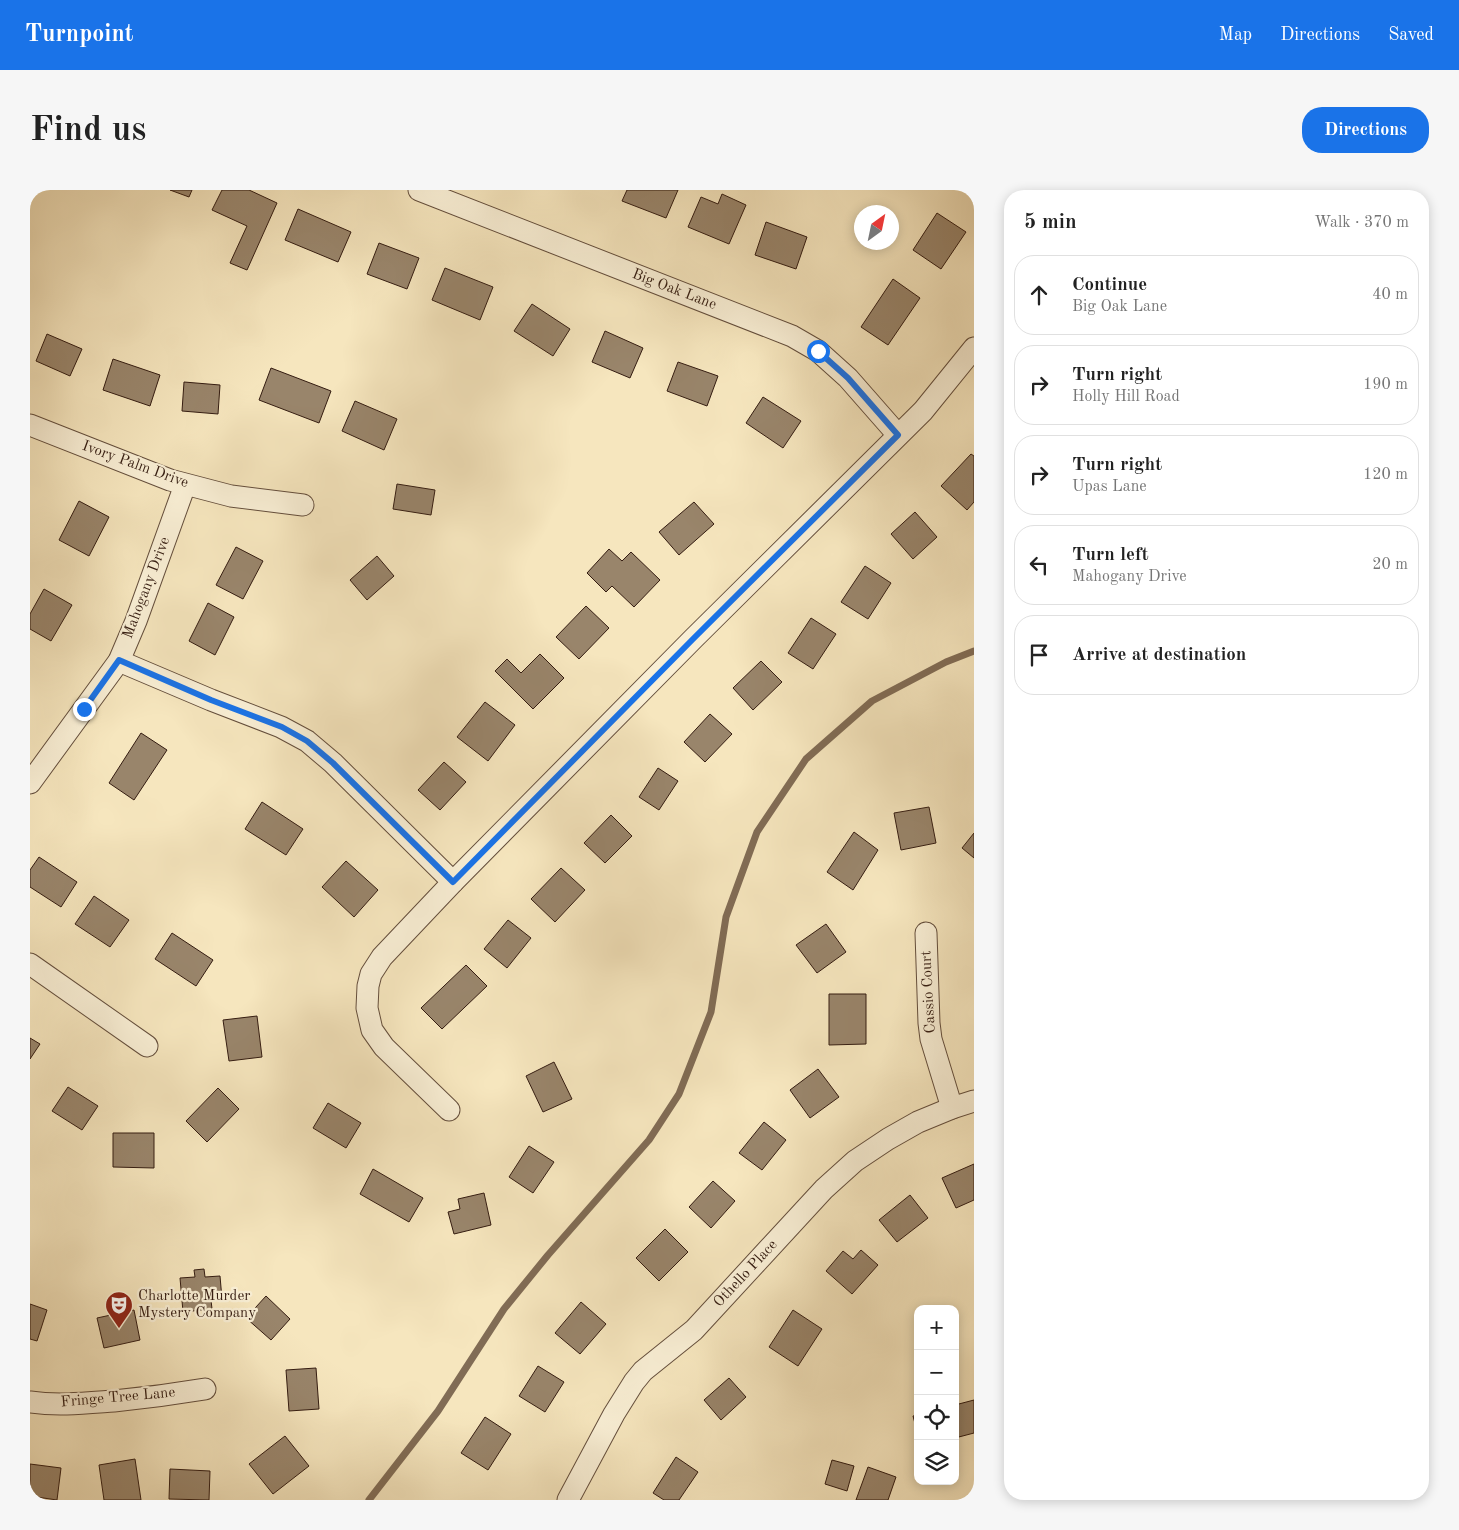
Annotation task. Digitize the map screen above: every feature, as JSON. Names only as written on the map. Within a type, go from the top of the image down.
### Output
[{"type":"street","name":"Big Oak Lane","points":[[419,190],[792,336],[818,351],[848,378],[898,435]]},
{"type":"street","points":[[449,1110],[384,1047],[372,1030],[367,1008],[368,986],[372,974],[382,957],[453,882],[693,639],[923,411],[974,348]]},
{"type":"street","name":"Ivory Palm Drive","points":[[30,425],[185,485],[231,496],[303,505]]},
{"type":"street","name":"Mahogany Drive","points":[[30,783],[119,660],[136,621],[185,485]]},
{"type":"street","points":[[119,660],[211,700],[282,727],[307,741],[333,763],[453,882]]},
{"type":"street","name":"Cassio Court","points":[[926,933],[928,1022],[931,1039],[952,1108]]},
{"type":"street","points":[[30,964],[147,1046]]},
{"type":"street","name":"Othello Place","points":[[568,1500],[614,1414],[643,1371],[694,1330],[824,1189],[855,1161],[888,1139],[918,1122],[974,1101]]},
{"type":"street","name":"Fringe Tree Lane","points":[[30,1402],[41,1404],[84,1404],[205,1389]]},
{"type":"building","points":[[170,190],[192,190],[189,197]]},
{"type":"building","points":[[222,190],[249,190],[277,203],[247,270],[230,263],[247,226],[212,210]]},
{"type":"building","points":[[627,190],[678,190],[666,218],[622,201]]},
{"type":"building","points":[[722,194],[746,205],[729,244],[688,227],[701,197],[718,204]]},
{"type":"building","points":[[298,209],[351,232],[338,262],[285,240]]},
{"type":"building","points":[[937,213],[966,232],[941,269],[913,250]]},
{"type":"building","points":[[766,222],[807,237],[796,269],[755,255]]},
{"type":"building","points":[[379,243],[419,258],[407,289],[367,274]]},
{"type":"building","points":[[445,268],[493,287],[480,320],[432,300]]},
{"type":"building","points":[[893,279],[920,298],[888,345],[861,327]]},
{"type":"building","points":[[532,304],[570,329],[553,356],[514,331]]},
{"type":"building","points":[[605,331],[643,348],[630,378],[592,362]]},
{"type":"building","points":[[47,334],[82,349],[70,376],[36,361]]},
{"type":"building","points":[[113,359],[160,375],[150,406],[103,390]]},
{"type":"building","points":[[678,362],[718,376],[707,406],[667,391]]},
{"type":"building","points":[[271,368],[331,391],[319,423],[259,400]]},
{"type":"building","points":[[184,382],[220,385],[218,414],[182,411]]},
{"type":"building","points":[[763,397],[801,421],[783,448],[746,423]]},
{"type":"building","points":[[355,401],[397,419],[384,450],[342,431]]},
{"type":"building","points":[[971,454],[974,456],[974,502],[967,510],[941,486]]},
{"type":"building","points":[[397,484],[435,490],[431,515],[393,509]]},
{"type":"building","points":[[79,501],[109,517],[89,556],[59,540]]},
{"type":"building","points":[[694,502],[714,524],[679,555],[659,532]]},
{"type":"building","points":[[915,512],[937,537],[913,559],[891,534]]},
{"type":"building","points":[[236,547],[263,561],[243,599],[216,585]]},
{"type":"building","points":[[609,549],[622,561],[631,552],[660,580],[634,607],[612,586],[606,592],[587,573]]},
{"type":"building","points":[[377,556],[394,576],[367,600],[350,580]]},
{"type":"building","points":[[865,566],[891,583],[868,619],[841,602]]},
{"type":"building","points":[[44,589],[72,605],[51,641],[30,629],[30,614]]},
{"type":"building","points":[[208,603],[234,617],[215,655],[189,641]]},
{"type":"building","points":[[586,606],[609,628],[579,659],[556,637]]},
{"type":"building","points":[[811,618],[836,634],[813,669],[788,653]]},
{"type":"building","points":[[540,654],[564,678],[533,709],[495,671],[507,659],[521,673]]},
{"type":"building","points":[[761,661],[782,682],[753,710],[733,688]]},
{"type":"building","points":[[485,702],[515,725],[488,761],[457,737]]},
{"type":"building","points":[[710,714],[732,734],[705,762],[684,742]]},
{"type":"building","points":[[141,733],[167,750],[134,800],[109,783]]},
{"type":"building","points":[[444,762],[466,782],[440,810],[418,790]]},
{"type":"building","points":[[658,768],[678,781],[659,810],[639,797]]},
{"type":"building","points":[[262,802],[303,829],[286,855],[245,829]]},
{"type":"building","points":[[929,807],[936,843],[901,850],[894,813]]},
{"type":"building","points":[[611,815],[632,836],[605,863],[584,843]]},
{"type":"building","points":[[854,832],[878,850],[853,890],[827,872]]},
{"type":"building","points":[[974,833],[974,858],[962,848]]},
{"type":"building","points":[[39,857],[77,882],[61,907],[30,887],[30,870]]},
{"type":"building","points":[[346,861],[378,890],[354,917],[322,887]]},
{"type":"building","points":[[561,868],[585,890],[555,922],[531,899]]},
{"type":"building","points":[[94,896],[129,920],[110,947],[75,924]]},
{"type":"building","points":[[508,920],[531,938],[507,968],[484,949]]},
{"type":"building","points":[[826,924],[846,952],[817,973],[796,945]]},
{"type":"building","points":[[172,933],[213,960],[196,986],[155,959]]},
{"type":"building","points":[[466,965],[487,986],[442,1029],[421,1008]]},
{"type":"building","points":[[829,994],[866,994],[866,1044],[829,1045]]},
{"type":"building","points":[[257,1016],[262,1057],[229,1061],[223,1020]]},
{"type":"building","points":[[30,1038],[40,1044],[30,1059]]},
{"type":"building","points":[[554,1062],[572,1099],[543,1112],[526,1076]]},
{"type":"building","points":[[818,1069],[839,1097],[810,1118],[790,1090]]},
{"type":"building","points":[[68,1087],[98,1106],[82,1130],[52,1111]]},
{"type":"building","points":[[218,1088],[239,1109],[207,1142],[186,1121]]},
{"type":"building","points":[[328,1103],[361,1123],[346,1148],[313,1128]]},
{"type":"building","points":[[764,1122],[786,1140],[762,1170],[739,1153]]},
{"type":"building","points":[[113,1133],[154,1133],[154,1168],[113,1167]]},
{"type":"building","points":[[529,1146],[554,1162],[533,1193],[509,1177]]},
{"type":"building","points":[[974,1164],[974,1200],[956,1208],[942,1178]]},
{"type":"building","points":[[373,1169],[423,1198],[409,1222],[360,1194]]},
{"type":"building","points":[[713,1181],[735,1201],[711,1228],[689,1207]]},
{"type":"building","points":[[484,1193],[491,1225],[454,1234],[448,1212],[460,1209],[458,1199]]},
{"type":"building","points":[[910,1195],[928,1218],[897,1242],[879,1220]]},
{"type":"building","points":[[665,1229],[688,1252],[659,1281],[636,1258]]},
{"type":"building","points":[[861,1250],[878,1265],[852,1294],[826,1271],[843,1251],[853,1259]]},
{"type":"building","points":[[204,1269],[205,1277],[220,1276],[222,1299],[211,1300],[212,1309],[183,1312],[180,1278],[195,1277],[194,1270]]},
{"type":"building","points":[[266,1296],[290,1319],[271,1340],[246,1318]]},
{"type":"building","points":[[581,1302],[606,1324],[580,1354],[555,1333]]},
{"type":"building","points":[[30,1304],[47,1310],[37,1341],[30,1339]]},
{"type":"building","name":"Charlotte Murder Mystery Company","points":[[134,1310],[140,1340],[104,1348],[97,1318]]},
{"type":"building","points":[[793,1310],[822,1329],[798,1366],[769,1347]]},
{"type":"building","points":[[538,1366],[564,1382],[545,1412],[519,1396]]},
{"type":"building","points":[[316,1368],[319,1409],[289,1411],[286,1370]]},
{"type":"building","points":[[729,1378],[746,1397],[721,1420],[704,1400]]},
{"type":"building","points":[[974,1400],[974,1433],[959,1437],[959,1404]]},
{"type":"building","points":[[485,1417],[511,1434],[488,1470],[461,1453]]},
{"type":"building","points":[[285,1436],[309,1466],[273,1494],[249,1464]]},
{"type":"building","points":[[676,1457],[698,1472],[679,1500],[664,1500],[653,1493]]},
{"type":"building","points":[[135,1459],[141,1500],[104,1500],[99,1465]]},
{"type":"building","points":[[832,1460],[854,1466],[847,1491],[825,1484]]},
{"type":"building","points":[[30,1464],[61,1468],[57,1500],[30,1496]]},
{"type":"building","points":[[868,1467],[896,1477],[888,1500],[856,1500]]},
{"type":"building","points":[[170,1469],[210,1471],[209,1500],[169,1499]]},
{"type":"waterway","points":[[369,1500],[438,1411],[504,1309],[548,1255],[649,1140],[679,1094],[711,1012],[726,917],[757,832],[806,759],[872,701],[946,662],[974,651]]},
{"type":"place","name":"Charlotte Murder Mystery Company","points":[[119,1329]]},
{"type":"route","points":[[84,709],[119,660],[211,700],[282,727],[307,741],[333,763],[453,882],[898,435],[848,378],[818,351]]}]
